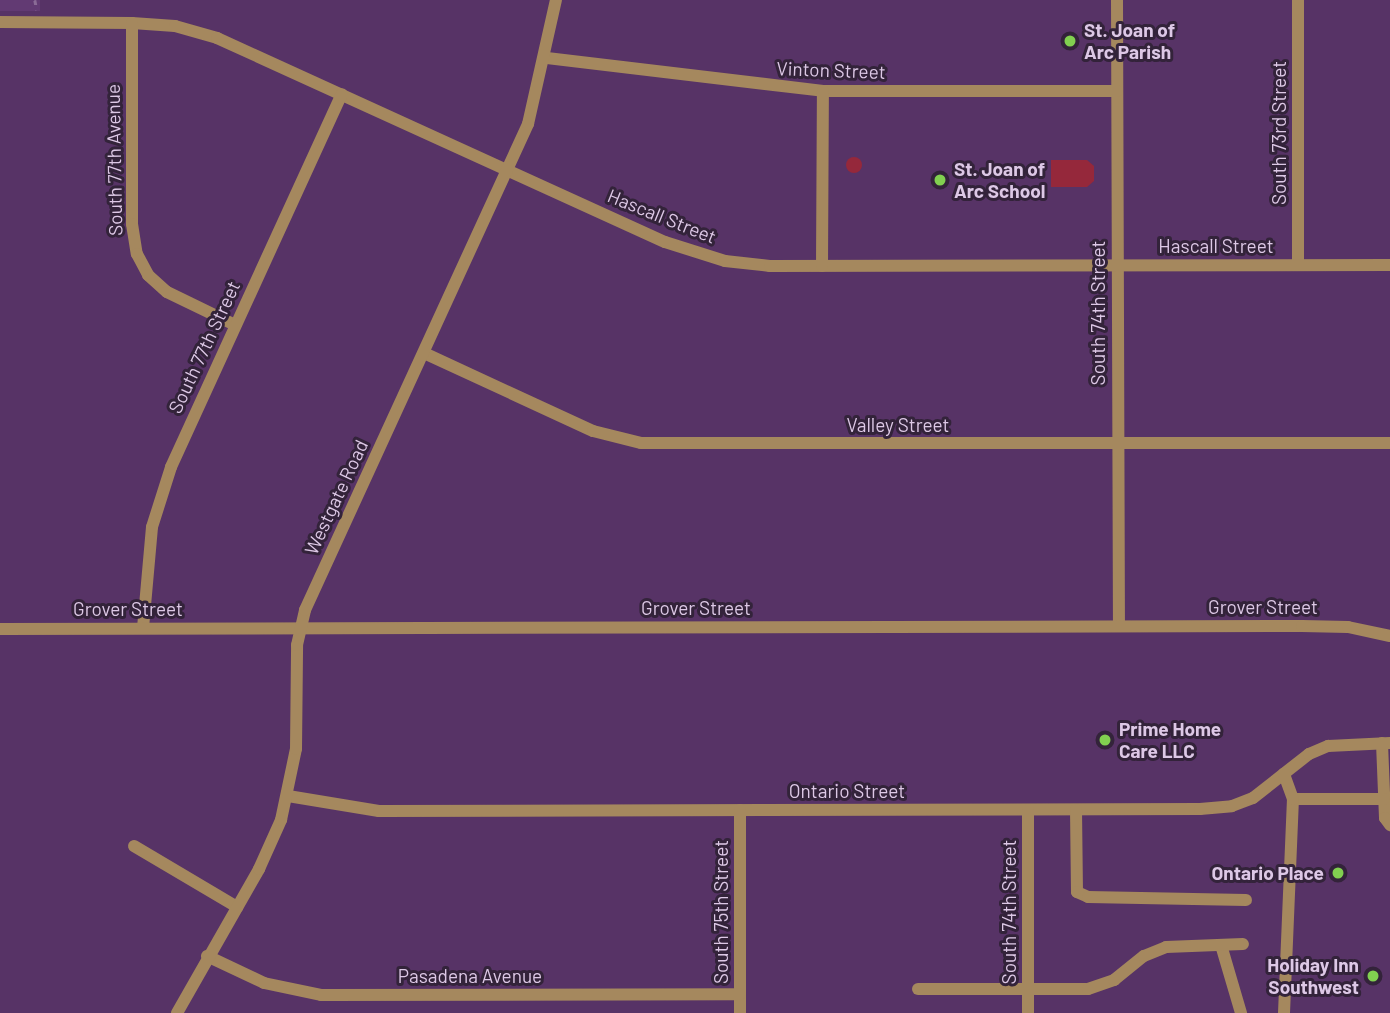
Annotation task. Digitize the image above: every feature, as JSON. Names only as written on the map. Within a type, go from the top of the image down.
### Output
[{"type":"street","name":"Westgate Road","points":[[177,1013],[269,848],[288,796],[296,749],[301,628],[528,124],[547,58],[556,0]]},
{"type":"street","name":"South 74th Street","points":[[1117,0],[1119,626]]},
{"type":"street","name":"South 73rd Street","points":[[1298,0],[1298,265]]},
{"type":"street","name":"Hascall Street","points":[[0,22],[175,26],[218,38],[699,255],[752,265],[1390,265]]},
{"type":"street","name":"South 77th Avenue","points":[[132,23],[132,224],[137,254],[148,275],[167,292],[235,325]]},
{"type":"street","name":"Vinton Street","points":[[547,58],[823,91],[1117,91]]},
{"type":"street","points":[[822,266],[823,91]]},
{"type":"street","name":"South 77th Street","points":[[144,628],[147,560],[160,498],[235,325],[342,93]]},
{"type":"street","name":"Valley Street","points":[[424,353],[593,431],[641,443],[1390,443]]},
{"type":"street","name":"Grover Street","points":[[0,629],[1330,626],[1390,636]]},
{"type":"street","points":[[1386,743],[1384,799],[1385,818],[1390,825]]},
{"type":"street","name":"Ontario Street","points":[[288,796],[379,811],[1224,808],[1252,798],[1309,754],[1328,747],[1386,743]]},
{"type":"street","points":[[1284,774],[1293,799],[1284,1013]]},
{"type":"street","points":[[1293,799],[1384,799]]},
{"type":"street","name":"South 75th Street","points":[[740,810],[740,1013]]},
{"type":"street","name":"South 74th Street","points":[[1028,810],[1028,1013]]},
{"type":"street","points":[[1076,810],[1077,892],[1088,898],[1246,900]]},
{"type":"street","points":[[134,846],[237,907]]},
{"type":"street","points":[[919,989],[1088,989],[1114,980],[1144,956],[1166,947],[1243,944]]},
{"type":"street","points":[[1221,945],[1241,1013]]},
{"type":"street","name":"Pasadena Avenue","points":[[207,956],[264,983],[321,995],[740,994]]},
{"type":"shaded area","points":[[0,0],[40,0],[40,11],[0,11]]},
{"type":"shaded area","points":[[854,157],[860,159],[860,171],[854,173],[848,171],[846,165],[848,159]]},
{"type":"shaded area","points":[[1051,160],[1087,160],[1094,166],[1094,181],[1087,187],[1051,187]]},
{"type":"place","name":"St. Joan of Arc Parish","points":[[1070,41]]},
{"type":"place","name":"St. Joan of Arc School","points":[[940,180]]},
{"type":"place","name":"Prime Home Care LLC","points":[[1105,740]]},
{"type":"place","name":"Ontario Place","points":[[1338,873]]},
{"type":"place","name":"Holiday Inn Southwest","points":[[1373,976]]}]
